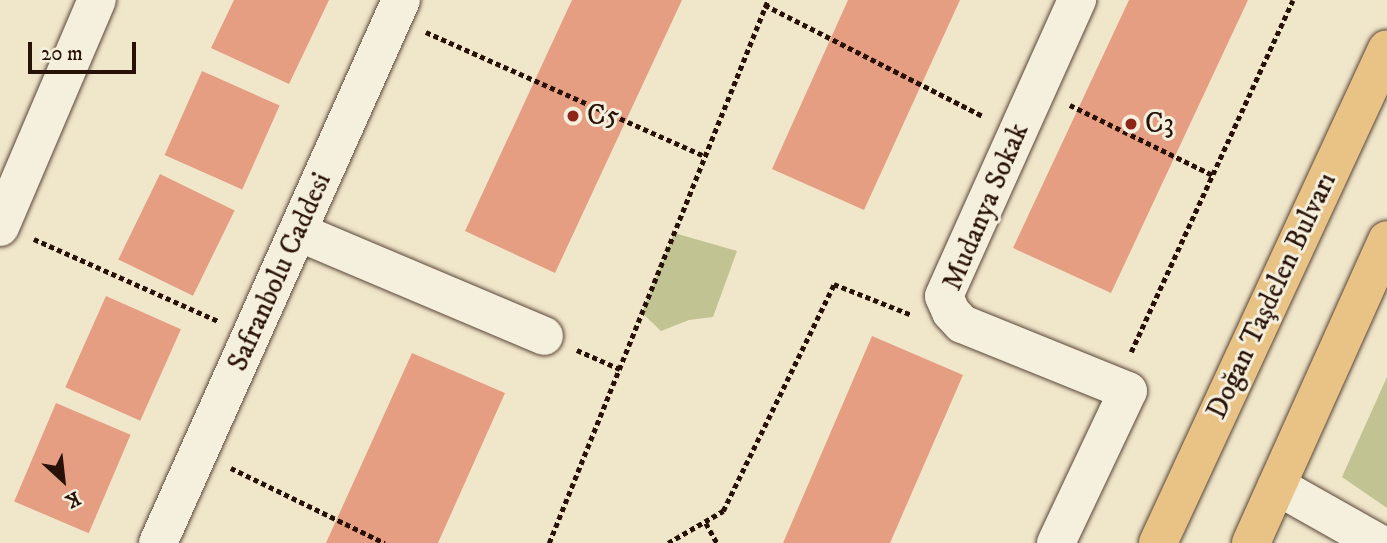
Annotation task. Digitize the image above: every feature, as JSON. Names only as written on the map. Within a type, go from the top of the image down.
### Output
[{"type":"main road","name":"Doğan Taşdelen Bulvarı","points":[[1158,543],[1387,49]]},
{"type":"main road","points":[[1251,543],[1387,240]]},
{"type":"street","points":[[1,226],[97,0]]},
{"type":"street","name":"Mudanya Sokak","points":[[1077,0],[944,296],[951,312],[962,324],[1122,388]]},
{"type":"street","name":"Safranbolu Caddesi","points":[[158,543],[397,9]]},
{"type":"street","points":[[298,232],[544,336]]},
{"type":"street","points":[[1056,543],[1122,388]]},
{"type":"street","points":[[1277,486],[1378,543]]},
{"type":"path","points":[[1122,388],[1213,175],[1293,0]]},
{"type":"path","points":[[550,543],[766,3],[1017,133]]},
{"type":"path","points":[[397,9],[705,156]]},
{"type":"path","points":[[1037,89],[1213,175]]},
{"type":"path","points":[[1,226],[251,335]]},
{"type":"path","points":[[668,543],[706,523],[723,510],[834,284],[943,327],[951,312]]},
{"type":"path","points":[[544,336],[620,369]]},
{"type":"path","points":[[198,453],[385,543]]},
{"type":"path","points":[[706,523],[718,543]]},
{"type":"green space","points":[[674,233],[737,251],[713,317],[689,320],[661,331],[642,313]]},
{"type":"green space","points":[[1387,377],[1387,508],[1342,477]]},
{"type":"building","points":[[234,0],[329,0],[289,84],[211,48]]},
{"type":"building","name":"C5","points":[[572,0],[682,0],[555,273],[465,231]]},
{"type":"building","points":[[848,0],[960,0],[864,210],[772,169]]},
{"type":"building","name":"C3","points":[[1129,0],[1248,0],[1111,293],[1013,248]]},
{"type":"building","points":[[202,71],[280,106],[242,190],[165,155]]},
{"type":"building","points":[[160,174],[235,210],[193,296],[118,259]]},
{"type":"building","points":[[106,296],[181,329],[140,421],[65,387]]},
{"type":"building","points":[[872,336],[963,375],[890,543],[783,543]]},
{"type":"building","points":[[412,353],[505,393],[438,543],[326,543]]},
{"type":"building","points":[[56,403],[131,435],[89,533],[14,501]]},
{"type":"place","name":"C5","points":[[573,116]]},
{"type":"place","name":"C3","points":[[1131,124]]}]
